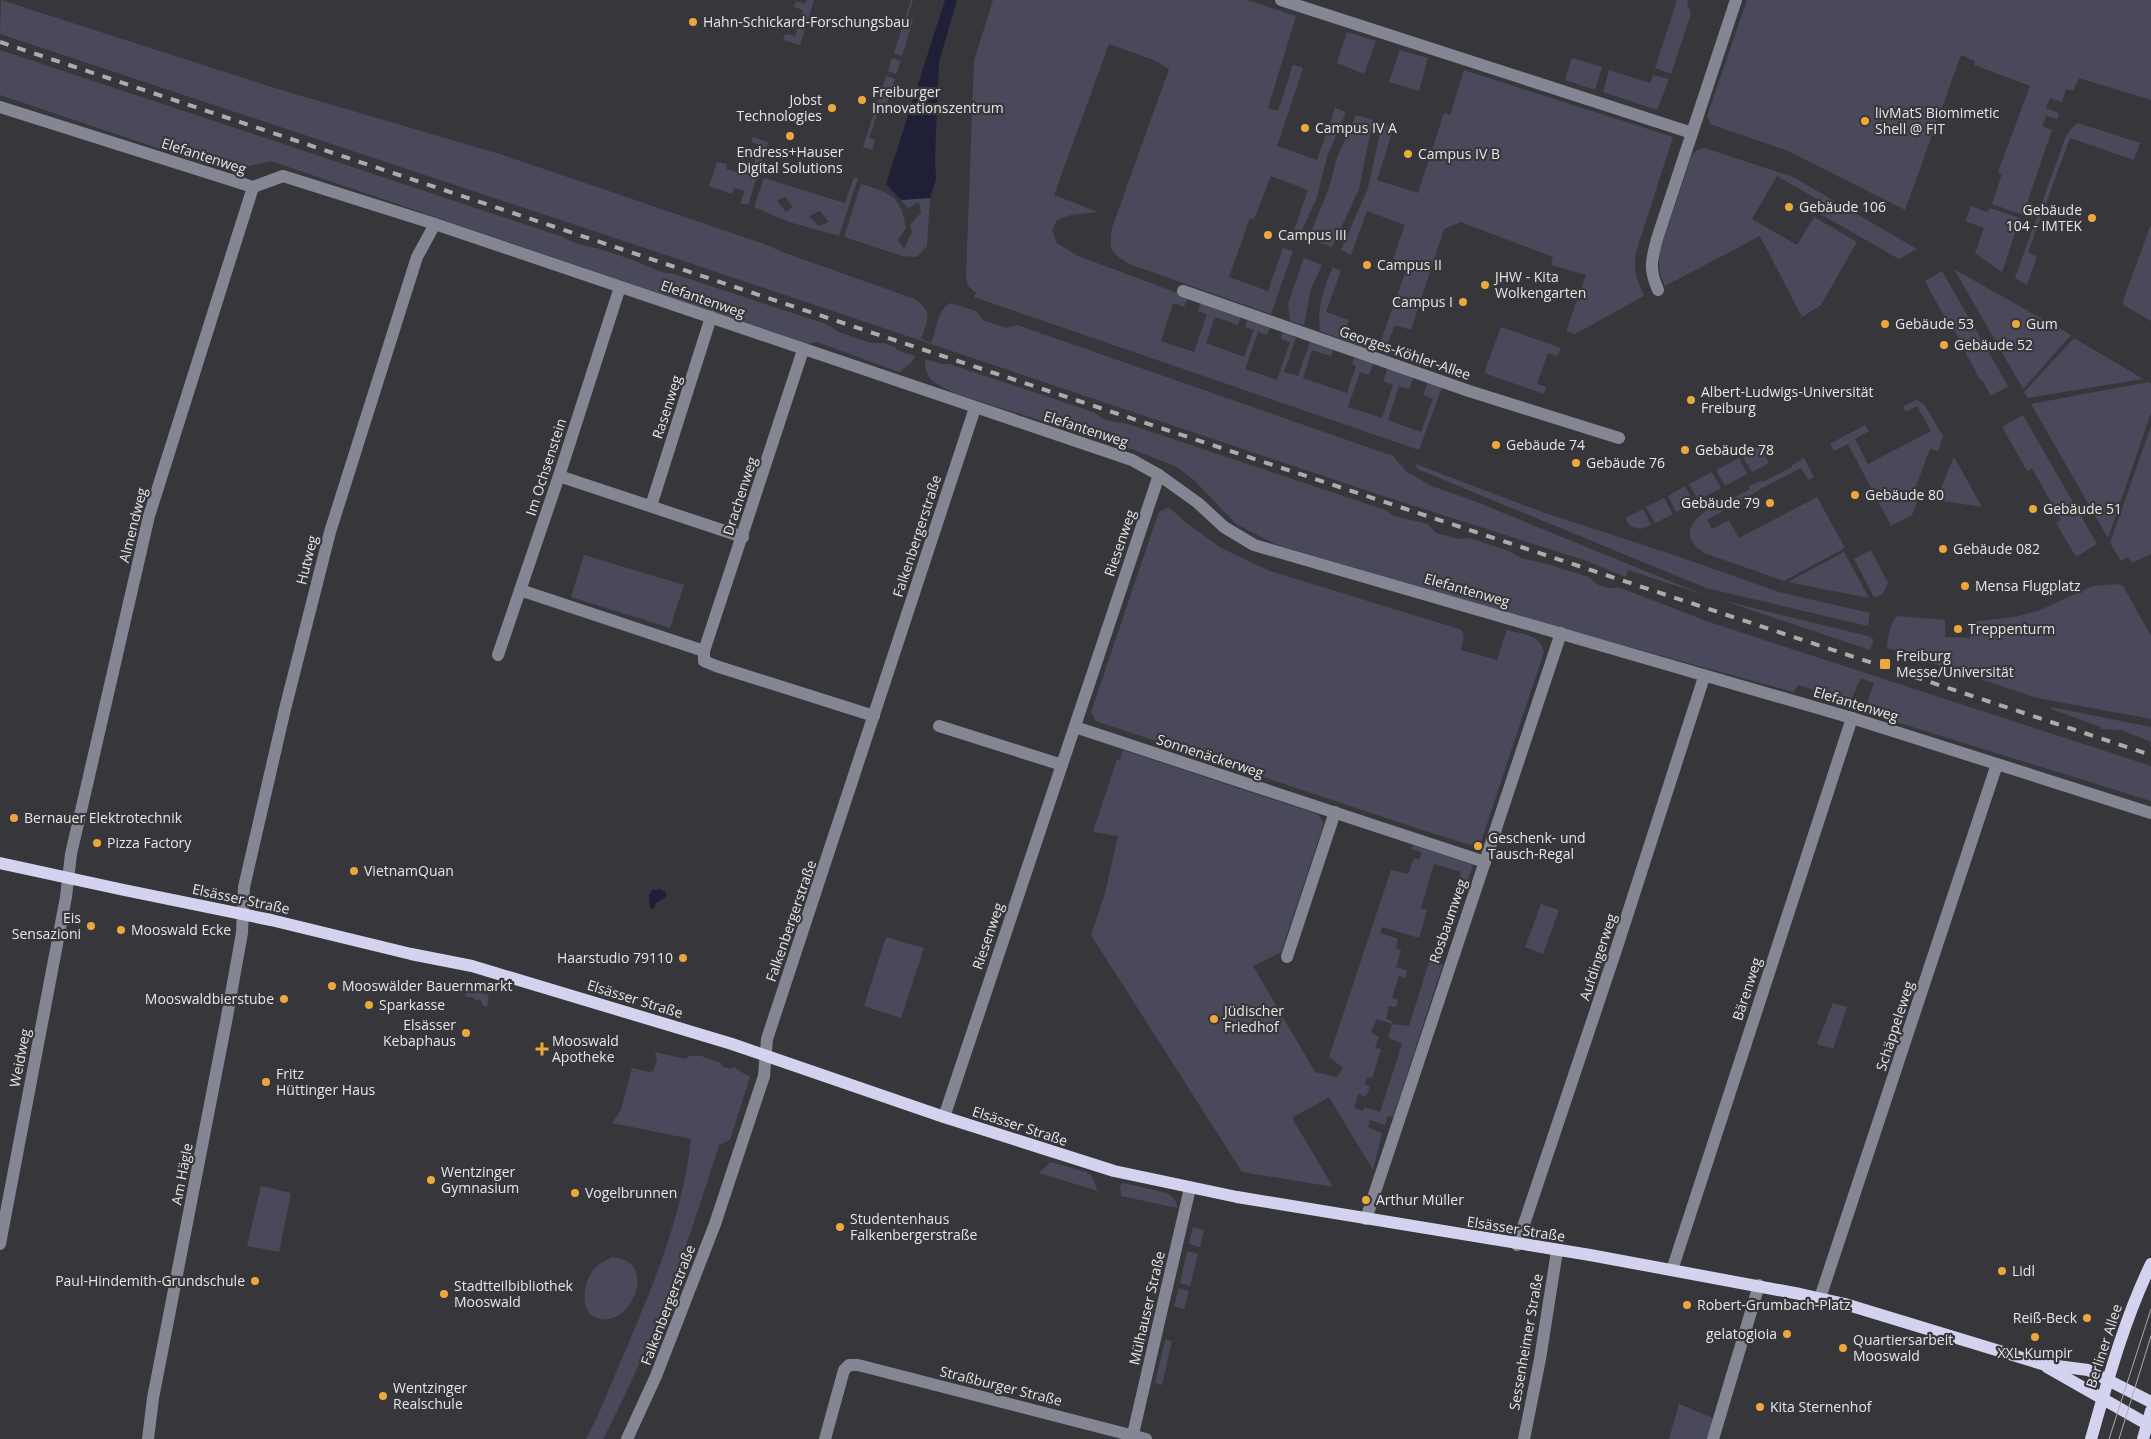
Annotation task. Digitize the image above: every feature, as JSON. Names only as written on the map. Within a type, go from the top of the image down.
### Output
[{"type":"main road","name":"Elsässer Straße","points":[[0,863],[243,914],[411,954],[472,966],[766,1056],[944,1117],[1114,1171],[1190,1188],[1759,1285],[1820,1298],[2043,1364],[2088,1370],[2151,1402]]},
{"type":"main road","name":"Berliner Allee","points":[[2091,1439],[2108,1381],[2140,1288],[2151,1264]]},
{"type":"main road","name":"Elsässer Straße","points":[[2043,1364],[2149,1425]]},
{"type":"main road","points":[[2143,1439],[2149,1425],[2151,1411]]},
{"type":"street","points":[[1281,0],[1692,133]]},
{"type":"street","points":[[1658,290],[1652,276],[1651,262],[1736,0]]},
{"type":"street","name":"Elefantenweg","points":[[1,110],[253,187],[283,176],[435,224],[1132,460],[1159,474],[1198,503],[1224,527],[1254,545],[1561,632],[1704,676],[1852,718],[2151,813]]},
{"type":"street","name":"Almendweg","points":[[68,877],[73,846],[149,516],[253,187]]},
{"type":"street","name":"Hutweg","points":[[243,914],[244,887],[285,709],[330,532],[417,257],[435,224]]},
{"type":"street","name":"Im Ochsenstein","points":[[498,655],[559,476],[620,287]]},
{"type":"street","name":"Georges-Köhler-Allee","points":[[1183,291],[1469,391],[1619,438]]},
{"type":"street","name":"Rasenweg","points":[[651,506],[711,317]]},
{"type":"street","name":"Drachenweg","points":[[704,651],[804,350]]},
{"type":"street","name":"Falkenbergerstraße","points":[[627,1439],[656,1376],[715,1224],[764,1076],[767,1039],[775,1013],[975,408]]},
{"type":"street","name":"Riesenweg","points":[[944,1117],[1159,474]]},
{"type":"street","points":[[559,476],[743,537]]},
{"type":"street","points":[[520,590],[704,651],[704,661],[716,666],[874,716]]},
{"type":"street","name":"Rosbaumweg","points":[[1366,1219],[1561,632]]},
{"type":"street","name":"Aufdingerweg","points":[[1517,1245],[1616,950],[1704,676]]},
{"type":"street","name":"Bärenweg","points":[[1672,1270],[1852,718]]},
{"type":"street","points":[[939,726],[1062,765]]},
{"type":"street","name":"Sonnenäckerweg","points":[[1075,727],[1485,862]]},
{"type":"street","name":"Schäppeleweg","points":[[1820,1298],[1997,764]]},
{"type":"street","points":[[1287,957],[1335,812]]},
{"type":"street","name":"Weidweg","points":[[0,1244],[68,877]]},
{"type":"street","name":"Am Hägle","points":[[148,1439],[154,1398],[226,1022],[242,933],[243,914]]},
{"type":"street","name":"Mülhauser Straße","points":[[1133,1434],[1190,1188]]},
{"type":"street","name":"Sessenheimer Straße","points":[[1524,1439],[1557,1251]]},
{"type":"street","points":[[1713,1439],[1759,1285]]},
{"type":"street","name":"Straßburger Straße","points":[[825,1439],[844,1370],[849,1365],[858,1365],[1133,1434],[1146,1439]]},
{"type":"shaded area","points":[[1,0],[278,89],[503,155],[764,244],[915,299],[925,308],[927,313],[927,322],[921,339],[931,343],[942,310],[951,303],[976,311],[983,320],[1006,328],[1017,325],[1393,456],[1407,472],[1429,485],[1474,501],[1704,595],[1628,570],[1626,577],[1587,561],[1374,493],[0,34]]},
{"type":"shaded area","points":[[807,0],[814,0],[800,45],[783,40],[785,34],[795,36],[803,10],[794,7],[796,1],[805,4]]},
{"type":"shaded area","points":[[911,0],[913,0],[907,18],[913,20],[902,56],[894,53]]},
{"type":"shaded area","points":[[945,0],[957,0],[939,62],[935,158],[936,179],[930,198],[901,200],[886,184]]},
{"type":"shaded area","points":[[993,0],[1247,0],[1296,16],[1268,108],[1278,111],[1293,65],[1303,68],[1277,146],[1317,160],[1335,108],[1346,112],[1327,157],[1316,200],[1299,236],[1293,233],[1308,190],[1271,176],[1254,219],[1250,218],[1229,277],[1268,291],[1283,248],[1293,251],[1271,314],[1129,264],[1112,250],[1112,228],[1169,69],[1154,60],[1109,44],[1054,195],[1098,212],[1071,215],[1057,220],[1052,230],[1057,243],[1078,256],[1188,297],[1184,307],[1173,303],[1161,341],[1194,352],[1207,314],[1198,311],[1201,302],[1241,316],[1238,325],[1215,317],[1206,343],[1244,357],[1254,330],[1245,327],[1247,320],[1270,328],[1267,335],[1258,332],[1245,369],[1277,380],[1290,342],[1281,339],[1283,332],[1296,338],[1284,372],[1298,376],[1310,342],[1333,350],[1331,356],[1312,350],[1303,378],[1347,393],[1356,366],[1352,364],[1354,358],[1373,364],[1369,375],[1360,372],[1348,407],[1382,418],[1393,385],[1383,381],[1388,368],[1414,377],[1409,389],[1399,386],[1388,420],[1421,432],[1433,399],[1423,395],[1428,382],[1442,387],[1419,450],[974,297],[976,293],[968,286],[966,278],[974,61]]},
{"type":"shaded area","points":[[1677,0],[1688,0],[1687,3],[1691,14],[1671,74],[1655,68]]},
{"type":"shaded area","points":[[1747,0],[2151,0],[2151,100],[2079,78],[2073,91],[2066,89],[2062,102],[2050,98],[2046,108],[2059,113],[2057,119],[2046,116],[2042,126],[2052,130],[2023,215],[1992,204],[2002,174],[1998,172],[2030,86],[1974,65],[1975,61],[1961,55],[1905,210],[1788,151],[1710,124],[1707,116]]},
{"type":"shaded area","points":[[1347,32],[1376,41],[1364,74],[1337,63]]},
{"type":"shaded area","points":[[0,50],[563,237],[577,244],[608,251],[657,270],[826,324],[839,332],[870,343],[884,343],[915,356],[912,362],[899,372],[817,342],[807,344],[271,161],[240,168],[224,168],[202,163],[0,95]]},
{"type":"shaded area","points":[[1400,50],[1428,58],[1419,91],[1389,82]]},
{"type":"shaded area","points":[[892,58],[901,61],[896,74],[888,71]]},
{"type":"shaded area","points":[[1572,58],[1602,67],[1595,90],[1565,80]]},
{"type":"shaded area","points":[[1464,70],[1673,137],[1636,252],[1636,274],[1644,296],[1575,334],[1566,331],[1586,275],[1551,265],[1553,257],[1461,222],[1444,229],[1411,330],[1395,325],[1385,350],[1378,349],[1408,265],[1393,259],[1405,225],[1367,211],[1351,255],[1341,250],[1368,188],[1382,123],[1394,127],[1377,180],[1418,193],[1444,113],[1450,115]]},
{"type":"shaded area","points":[[1609,70],[1650,83],[1653,75],[1669,79],[1657,110],[1603,92]]},
{"type":"shaded area","points":[[886,76],[895,79],[884,113],[878,112],[869,138],[875,140],[872,150],[863,147]]},
{"type":"shaded area","points":[[1356,115],[1373,120],[1359,189],[1332,247],[1308,239],[1329,188],[1337,158]]},
{"type":"shaded area","points":[[2078,123],[2140,143],[2134,160],[2070,138],[2028,252],[2037,256],[2027,285],[2015,278],[2066,136]]},
{"type":"shaded area","points":[[753,137],[768,142],[748,205],[740,203],[745,191],[734,188],[732,194],[709,186],[717,162],[727,164],[726,169],[740,173],[742,169],[751,171],[760,145],[751,142]]},
{"type":"shaded area","points":[[1705,148],[1793,177],[1917,249],[1899,259],[1817,212],[1822,202],[1777,176],[1752,219],[1797,245],[1814,217],[1857,242],[1821,305],[1802,317],[1760,236],[1665,286],[1661,277],[1660,250],[1692,155],[1697,150]]},
{"type":"shaded area","points":[[854,177],[858,178],[839,236],[789,222],[754,207],[764,178],[845,203]],"holes":[[[785,197],[793,207],[786,212],[777,201]],[[820,211],[829,222],[819,226],[809,216]]]},
{"type":"shaded area","points":[[861,184],[887,193],[901,208],[906,228],[898,240],[904,249],[912,232],[910,224],[921,213],[919,202],[908,208],[901,200],[930,198],[927,246],[917,257],[902,256],[844,237]]},
{"type":"shaded area","points":[[1971,206],[1987,212],[1990,208],[2020,218],[2002,272],[1975,253],[1984,228],[1965,221]]},
{"type":"shaded area","points":[[2151,224],[2151,321],[2122,304]]},
{"type":"shaded area","points":[[1304,258],[1322,265],[1311,289],[1304,325],[1290,321],[1288,304]]},
{"type":"shaded area","points":[[1333,267],[1341,271],[1326,312],[1349,320],[1343,334],[1371,344],[1369,349],[1320,331],[1319,314],[1322,299]]},
{"type":"shaded area","points":[[1954,269],[2071,335],[2023,389]]},
{"type":"shaded area","points":[[1942,271],[2008,386],[1991,396],[1982,380],[1980,380],[1954,330],[1952,331],[1925,281]]},
{"type":"shaded area","points":[[1501,327],[1561,348],[1557,356],[1548,353],[1537,384],[1546,387],[1544,394],[1484,373]]},
{"type":"shaded area","points":[[2074,338],[2143,379],[2028,398],[2024,392]]},
{"type":"shaded area","points":[[925,359],[949,364],[1093,412],[1105,420],[1128,424],[1385,510],[1394,516],[1428,524],[1436,533],[1459,539],[1469,538],[1509,551],[1521,558],[1589,577],[1598,585],[1609,588],[1621,588],[1709,622],[2151,766],[2151,801],[1864,712],[1874,683],[1861,678],[1847,708],[1845,708],[1847,700],[1798,685],[1794,692],[1553,626],[1277,545],[1236,524],[1194,480],[1177,467],[1132,449],[954,393],[937,384],[929,377]]},
{"type":"shaded area","points":[[2149,382],[2151,384],[2151,413],[2108,538],[2031,404]]},
{"type":"shaded area","points":[[1917,400],[1924,404],[1943,436],[1938,451],[1930,449],[1911,499],[1917,502],[1912,515],[1891,526],[1848,444],[1834,451],[1830,444],[1865,425],[1869,431],[1855,439],[1868,464],[1931,431],[1917,406],[1906,412],[1903,406]]},
{"type":"shaded area","points":[[2023,415],[2097,544],[2076,557],[2056,523],[2061,520],[2032,468],[2027,471],[2002,427]]},
{"type":"shaded area","points":[[2151,426],[2151,554],[2132,563],[2128,557],[2121,561],[2110,543]]},
{"type":"shaded area","points":[[1760,447],[1769,463],[1752,472],[1742,456]]},
{"type":"shaded area","points":[[1954,457],[1982,507],[1936,500]]},
{"type":"shaded area","points":[[1739,458],[1747,474],[1725,486],[1716,470]]},
{"type":"shaded area","points":[[1804,458],[1814,477],[1808,480],[1801,468],[1707,520],[1712,529],[1729,520],[1739,538],[1817,497],[1845,548],[1784,581],[1704,553],[1695,545],[1690,538],[1690,531],[1698,517],[1713,506],[1721,502],[1722,504],[1750,489],[1749,486],[1761,481],[1763,482],[1792,467],[1792,465]]},
{"type":"shaded area","points":[[1416,464],[1542,512],[1779,592],[1870,613],[1868,626],[1706,588],[1417,469]]},
{"type":"shaded area","points":[[1712,472],[1721,488],[1698,500],[1689,484]]},
{"type":"shaded area","points":[[1685,486],[1694,502],[1676,512],[1668,496]]},
{"type":"shaded area","points":[[1664,498],[1673,514],[1655,523],[1646,507]]},
{"type":"shaded area","points":[[1167,508],[1171,509],[1185,522],[1221,548],[1270,571],[1462,630],[1464,637],[1461,650],[1497,660],[1507,630],[1525,634],[1539,642],[1544,652],[1481,842],[1470,845],[1425,831],[1096,721],[1091,712],[1159,512]]},
{"type":"shaded area","points":[[1643,509],[1651,525],[1640,529],[1630,526],[1625,518]]},
{"type":"shaded area","points":[[1871,550],[1888,583],[1885,591],[1877,597],[1874,597],[1854,559]]},
{"type":"shaded area","points":[[1844,552],[1869,598],[1788,582]]},
{"type":"shaded area","points":[[584,555],[684,585],[670,628],[571,597]]},
{"type":"shaded area","points":[[2117,584],[2123,586],[2151,636],[2151,719],[2037,698],[1887,648],[1888,636],[1897,616],[1945,620],[1945,637],[1970,638],[1971,622],[2014,617],[2038,611],[2093,586]]},
{"type":"shaded area","points":[[1724,601],[1868,636],[1874,640],[1870,650]]},
{"type":"shaded area","points":[[2051,707],[2151,727],[2151,742],[2121,730],[2101,729],[2101,727],[2051,709]]},
{"type":"shaded area","points":[[1123,750],[1317,814],[1323,821],[1323,826],[1281,952],[1253,966],[1315,1072],[1337,1077],[1343,1068],[1329,1057],[1391,870],[1408,874],[1414,858],[1419,860],[1422,852],[1411,849],[1413,845],[1473,865],[1446,945],[1437,942],[1461,872],[1434,864],[1421,908],[1427,910],[1419,938],[1382,927],[1380,933],[1398,939],[1396,948],[1401,950],[1396,967],[1407,971],[1405,978],[1399,976],[1392,998],[1398,1000],[1396,1007],[1389,1006],[1386,1019],[1392,1021],[1392,1024],[1409,1026],[1430,959],[1443,964],[1393,1117],[1388,1116],[1385,1125],[1370,1120],[1368,1127],[1382,1133],[1373,1170],[1329,1097],[1292,1118],[1333,1187],[1242,1172],[1091,935],[1105,893],[1118,836],[1093,832],[1117,759],[1120,760]],"holes":[[[1377,1019],[1392,1024],[1388,1037],[1402,1044],[1380,1112],[1364,1107],[1363,1111],[1354,1108],[1358,1094],[1366,1097],[1370,1086],[1365,1084],[1367,1077],[1372,1078],[1381,1049],[1375,1048],[1379,1037],[1371,1032]]]},
{"type":"shaded area","points":[[660,889],[666,892],[666,897],[656,903],[654,909],[650,908],[649,895],[652,890]]},
{"type":"shaded area","points":[[1541,904],[1559,910],[1543,954],[1525,947]]},
{"type":"shaded area","points":[[886,937],[924,948],[901,1018],[864,1006]]},
{"type":"shaded area","points":[[467,989],[489,995],[487,1007],[484,1006],[480,999],[476,1001],[473,997],[465,997]]},
{"type":"shaded area","points":[[1833,1003],[1847,1007],[1833,1049],[1817,1044]]},
{"type":"shaded area","points":[[655,1052],[686,1059],[689,1056],[701,1056],[721,1063],[722,1067],[731,1069],[733,1067],[750,1077],[730,1140],[719,1145],[668,1295],[621,1404],[603,1439],[586,1439],[656,1277],[674,1223],[687,1167],[691,1139],[612,1123],[621,1110],[632,1068],[649,1072],[653,1071],[657,1061]]},
{"type":"shaded area","points":[[1051,1162],[1091,1175],[1098,1191],[1039,1173]]},
{"type":"shaded area","points":[[1123,1183],[1167,1193],[1175,1200],[1178,1208],[1121,1196],[1120,1186]]},
{"type":"shaded area","points":[[261,1186],[291,1193],[279,1252],[247,1246]]},
{"type":"shaded area","points":[[1193,1227],[1204,1230],[1200,1247],[1189,1244]]},
{"type":"shaded area","points":[[1187,1251],[1198,1254],[1190,1286],[1180,1283]]},
{"type":"shaded area","points":[[612,1257],[627,1261],[635,1269],[637,1280],[636,1292],[630,1304],[622,1313],[611,1319],[600,1319],[588,1311],[584,1298],[585,1290],[593,1270],[599,1264]]},
{"type":"shaded area","points":[[1179,1288],[1189,1291],[1184,1309],[1174,1306]]},
{"type":"shaded area","points":[[1165,1340],[1172,1341],[1162,1385],[1155,1383]]},
{"type":"shaded area","points":[[1679,1404],[1713,1418],[1707,1439],[1669,1439]]},
{"type":"tram line","points":[[2109,1439],[2151,1309]]},
{"type":"tram line","points":[[2119,1439],[2151,1336]]},
{"type":"railway","points":[[0,42],[870,332],[2151,755]]},
{"type":"place","name":"Hahn-Schickard-Forschungsbau","points":[[693,22]]},
{"type":"place","name":"Freiburger Innovationszentrum","points":[[862,100]]},
{"type":"place","name":"Jobst Technologies","points":[[832,108]]},
{"type":"place","name":"livMatS Biomimetic Shell @ FIT","points":[[1865,121]]},
{"type":"place","name":"Campus IV A","points":[[1305,128]]},
{"type":"place","name":"Endress+Hauser Digital Solutions","points":[[790,136]]},
{"type":"place","name":"Campus IV B","points":[[1408,154]]},
{"type":"place","name":"Gebäude 106","points":[[1789,207]]},
{"type":"place","name":"Gebäude 104 - IMTEK","points":[[2092,218]]},
{"type":"place","name":"Campus III","points":[[1268,235]]},
{"type":"place","name":"Campus II","points":[[1367,265]]},
{"type":"place","name":"JHW - Kita Wolkengarten","points":[[1485,285]]},
{"type":"place","name":"Campus I","points":[[1463,302]]},
{"type":"place","name":"Gebäude 53","points":[[1885,324]]},
{"type":"place","name":"Gum","points":[[2016,324]]},
{"type":"place","name":"Gebäude 52","points":[[1944,345]]},
{"type":"place","name":"Albert-Ludwigs-Universität Freiburg","points":[[1691,400]]},
{"type":"place","name":"Gebäude 74","points":[[1496,445]]},
{"type":"place","name":"Gebäude 78","points":[[1685,450]]},
{"type":"place","name":"Gebäude 76","points":[[1576,463]]},
{"type":"place","name":"Gebäude 80","points":[[1855,495]]},
{"type":"place","name":"Gebäude 79","points":[[1770,503]]},
{"type":"place","name":"Gebäude 51","points":[[2033,509]]},
{"type":"place","name":"Gebäude 082","points":[[1943,549]]},
{"type":"place","name":"Mensa Flugplatz","points":[[1965,586]]},
{"type":"place","name":"Treppenturm","points":[[1958,629]]},
{"type":"place","name":"Freiburg Messe/Universität","points":[[1885,664]]},
{"type":"place","name":"Bernauer Elektrotechnik","points":[[14,818]]},
{"type":"place","name":"Pizza Factory","points":[[97,843]]},
{"type":"place","name":"Geschenk- und Tausch-Regal","points":[[1478,846]]},
{"type":"place","name":"VietnamQuan","points":[[354,871]]},
{"type":"place","name":"Eis Sensazioni","points":[[91,926]]},
{"type":"place","name":"Mooswald Ecke","points":[[121,930]]},
{"type":"place","name":"Haarstudio 79110","points":[[683,958]]},
{"type":"place","name":"Mooswälder Bauernmarkt","points":[[332,986]]},
{"type":"place","name":"Mooswaldbierstube","points":[[284,999]]},
{"type":"place","name":"Sparkasse","points":[[369,1005]]},
{"type":"place","name":"Jüdischer Friedhof","points":[[1214,1019]]},
{"type":"place","name":"Elsässer Kebaphaus","points":[[466,1033]]},
{"type":"place","name":"Mooswald Apotheke","points":[[542,1049]]},
{"type":"place","name":"Fritz Hüttinger Haus","points":[[266,1082]]},
{"type":"place","name":"Wentzinger Gymnasium","points":[[431,1180]]},
{"type":"place","name":"Vogelbrunnen","points":[[575,1193]]},
{"type":"place","name":"Arthur Müller","points":[[1366,1200]]},
{"type":"place","name":"Studentenhaus Falkenbergerstraße","points":[[840,1227]]},
{"type":"place","name":"Lidl","points":[[2002,1271]]},
{"type":"place","name":"Paul-Hindemith-Grundschule","points":[[255,1281]]},
{"type":"place","name":"Stadtteilbibliothek Mooswald","points":[[444,1294]]},
{"type":"place","name":"Robert-Grumbach-Platz","points":[[1687,1305]]},
{"type":"place","name":"Reiß-Beck","points":[[2087,1318]]},
{"type":"place","name":"gelatogioia","points":[[1787,1334]]},
{"type":"place","name":"XXL Kumpir","points":[[2035,1337]]},
{"type":"place","name":"Quartiersarbeit Mooswald","points":[[1843,1348]]},
{"type":"place","name":"Wentzinger Realschule","points":[[383,1396]]},
{"type":"place","name":"Kita Sternenhof","points":[[1760,1407]]}]
